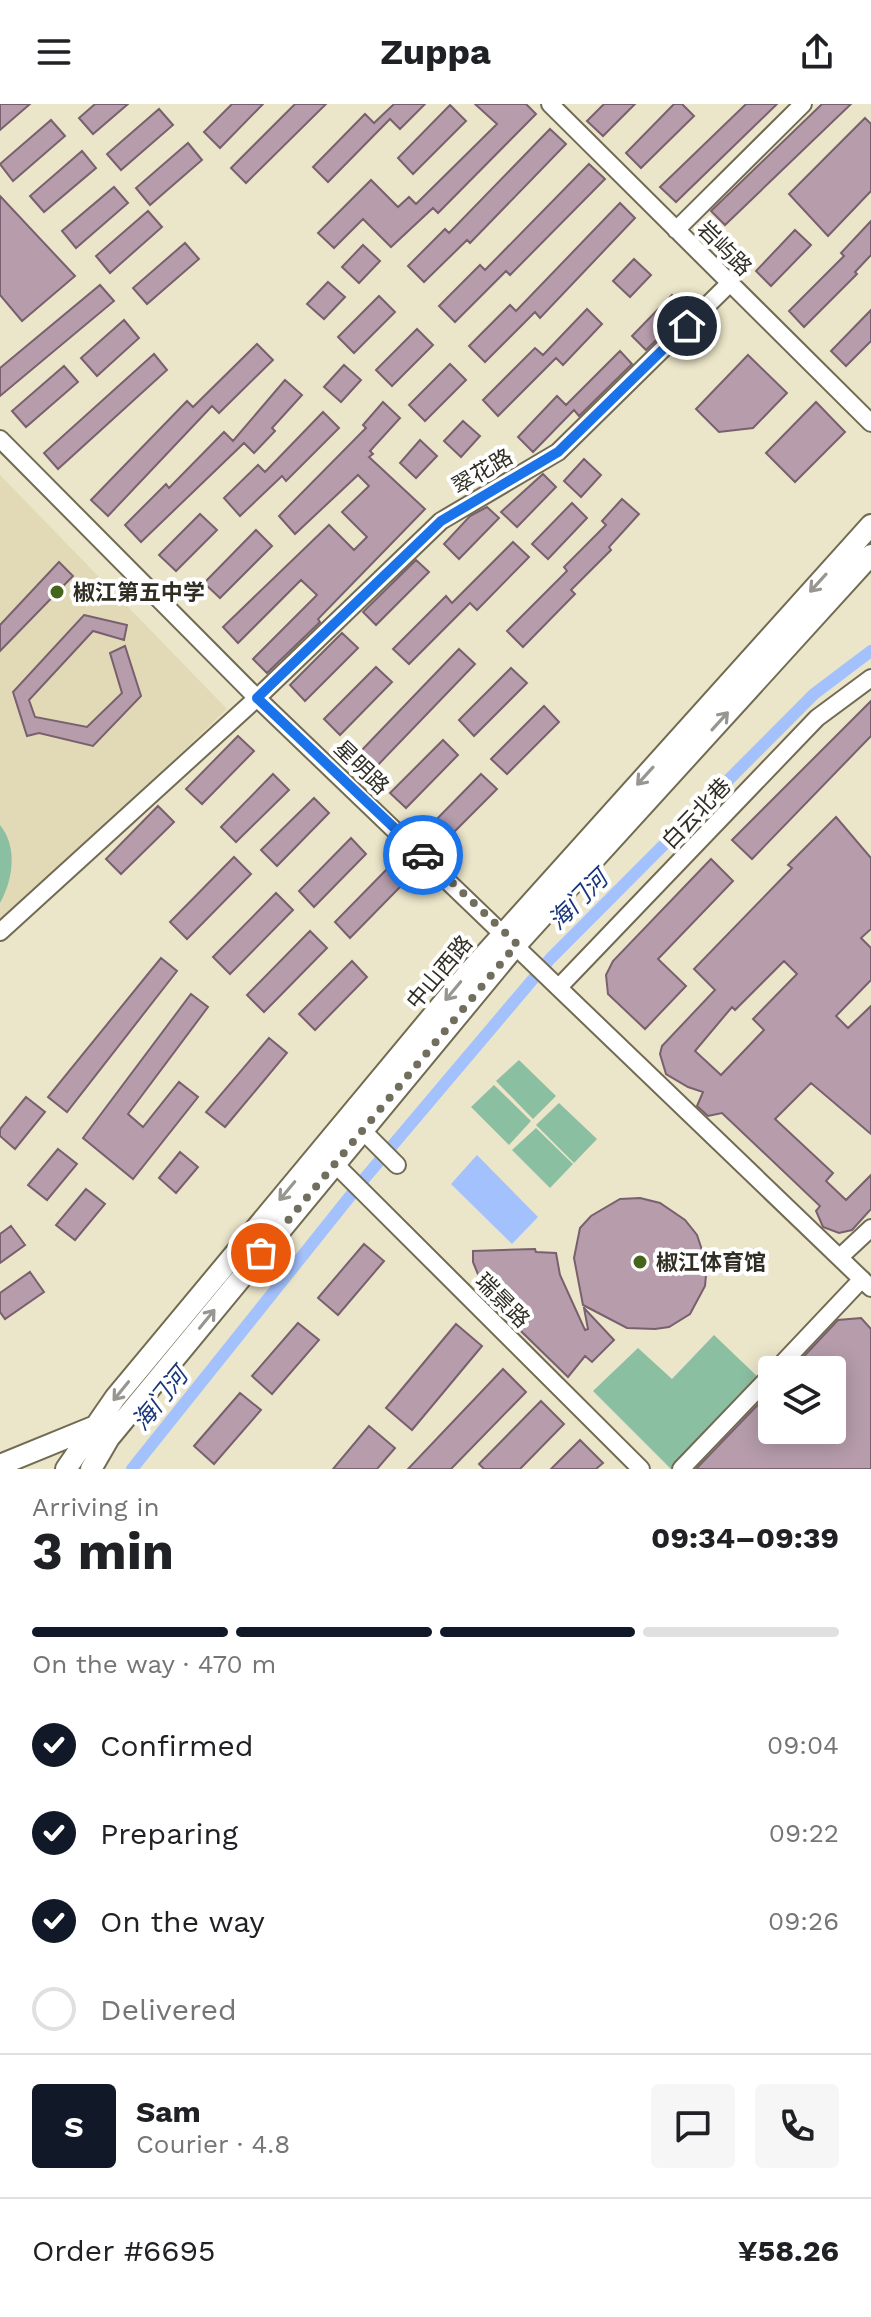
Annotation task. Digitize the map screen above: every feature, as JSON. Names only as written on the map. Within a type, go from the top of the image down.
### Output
[{"type":"main road","name":"中山西路","points":[[91,1469],[101,1432],[871,525]]},
{"type":"main road","name":"中山西路","points":[[66,1469],[368,1136],[515,943],[871,555]]},
{"type":"main road","points":[[0,1465],[101,1432]]},
{"type":"street","name":"岩屿路","points":[[550,104],[871,423]]},
{"type":"street","points":[[676,230],[803,104]]},
{"type":"street","name":"翠花路","points":[[0,932],[257,698],[441,521],[558,452],[730,283]]},
{"type":"street","name":"星明路","points":[[0,439],[257,698],[867,1284]]},
{"type":"street","name":"白云北巷","points":[[560,986],[817,718],[871,678]]},
{"type":"street","points":[[368,1136],[397,1165]]},
{"type":"street","name":"瑞景路","points":[[340,1168],[641,1469]]},
{"type":"street","points":[[840,1257],[871,1228]]},
{"type":"street","points":[[791,1356],[867,1284]]},
{"type":"street","points":[[681,1469],[758,1389]]},
{"type":"shaded area","name":"椒江第五中学","points":[[0,475],[227,709],[0,926]]},
{"type":"green space","points":[[0,825],[9,843],[12,864],[0,903]]},
{"type":"green space","points":[[519,1060],[556,1096],[533,1119],[496,1081]]},
{"type":"green space","points":[[494,1085],[531,1121],[509,1145],[471,1107]]},
{"type":"green space","points":[[559,1103],[597,1139],[574,1163],[536,1125]]},
{"type":"green space","points":[[536,1128],[573,1164],[550,1188],[512,1150]]},
{"type":"green space","points":[[714,1335],[758,1377],[758,1381],[671,1469],[593,1391],[638,1348],[672,1379]]},
{"type":"water","points":[[477,1155],[538,1217],[512,1244],[451,1184]]},
{"type":"building","points":[[0,104],[30,104],[0,130]]},
{"type":"building","points":[[95,104],[128,104],[93,134],[79,118]]},
{"type":"building","points":[[232,104],[263,104],[220,148],[204,132]]},
{"type":"building","points":[[295,104],[326,104],[246,183],[231,168]]},
{"type":"building","points":[[394,104],[425,104],[400,129],[390,119],[328,182],[313,167],[365,114],[374,123]]},
{"type":"building","points":[[475,104],[526,104],[536,114],[438,213],[433,208],[391,247],[363,219],[334,248],[318,233],[371,180],[398,207],[409,197],[416,204],[497,124]]},
{"type":"building","points":[[604,104],[635,104],[603,136],[587,121]]},
{"type":"building","points":[[674,104],[682,104],[694,116],[641,168],[626,153]]},
{"type":"building","points":[[746,104],[777,104],[676,202],[660,187]]},
{"type":"building","points":[[822,104],[851,104],[725,225],[711,211]]},
{"type":"building","points":[[450,105],[466,121],[413,174],[398,158]]},
{"type":"building","points":[[159,109],[173,125],[121,170],[107,154]]},
{"type":"building","points":[[865,118],[871,124],[871,191],[828,236],[789,194]]},
{"type":"building","points":[[51,120],[65,136],[13,181],[0,164]]},
{"type":"building","points":[[550,129],[566,144],[470,243],[467,240],[424,282],[408,266],[445,229],[449,233]]},
{"type":"building","points":[[188,143],[202,160],[150,205],[136,188]]},
{"type":"building","points":[[82,151],[96,168],[44,212],[30,196]]},
{"type":"building","points":[[589,164],[605,179],[510,275],[506,271],[455,322],[439,306],[480,265],[485,270]]},
{"type":"building","points":[[114,187],[128,203],[76,248],[62,231]]},
{"type":"building","points":[[0,196],[75,276],[22,321],[0,295]]},
{"type":"building","points":[[620,203],[635,218],[540,318],[535,312],[485,362],[469,346],[510,305],[516,311]]},
{"type":"building","points":[[148,211],[162,227],[110,273],[96,256]]},
{"type":"building","points":[[871,221],[871,255],[855,272],[857,274],[804,327],[789,311],[844,256],[841,253]]},
{"type":"building","points":[[795,230],[811,245],[771,286],[756,271]]},
{"type":"building","points":[[185,243],[199,259],[147,304],[133,288]]},
{"type":"building","points":[[363,245],[380,261],[359,283],[342,267]]},
{"type":"building","points":[[634,259],[651,275],[630,297],[613,281]]},
{"type":"building","points":[[328,282],[345,297],[324,319],[307,304]]},
{"type":"building","points":[[100,285],[114,301],[0,396],[0,368]]},
{"type":"building","points":[[672,295],[687,310],[646,350],[632,336]]},
{"type":"building","points":[[379,296],[395,312],[354,353],[338,337]]},
{"type":"building","points":[[587,309],[602,324],[563,365],[556,358],[498,416],[483,400],[535,348],[543,355]]},
{"type":"building","points":[[871,310],[871,341],[846,366],[831,351]]},
{"type":"building","points":[[124,320],[139,338],[97,376],[81,358]]},
{"type":"building","points":[[417,329],[433,345],[392,386],[376,370]]},
{"type":"building","points":[[257,344],[273,360],[219,413],[212,406],[108,516],[91,500],[187,401],[193,407]]},
{"type":"building","points":[[620,351],[632,364],[579,416],[574,410],[533,452],[518,437],[557,396],[566,405]]},
{"type":"building","points":[[154,354],[167,370],[58,469],[44,453]]},
{"type":"building","points":[[748,355],[787,393],[753,428],[719,432],[696,409]]},
{"type":"building","points":[[450,364],[466,380],[425,421],[409,405]]},
{"type":"building","points":[[344,365],[361,380],[341,402],[324,387]]},
{"type":"building","points":[[64,366],[78,382],[26,427],[12,411]]},
{"type":"building","points":[[285,380],[302,395],[272,428],[275,431],[254,453],[244,443],[141,542],[125,525],[166,484],[169,488],[224,432],[233,441]]},
{"type":"building","points":[[383,402],[400,418],[370,451],[373,454],[369,457],[425,509],[318,619],[320,622],[267,673],[253,659],[317,595],[301,580],[238,643],[223,627],[329,525],[354,550],[367,537],[342,512],[369,486],[358,475],[295,534],[279,516],[366,428],[363,425]]},
{"type":"building","points":[[816,402],[845,432],[795,482],[766,453]]},
{"type":"building","points":[[323,412],[339,428],[286,481],[282,476],[240,516],[224,498],[258,465],[265,472]]},
{"type":"building","points":[[463,421],[480,436],[461,457],[444,441]]},
{"type":"building","points":[[420,440],[437,456],[416,478],[400,463]]},
{"type":"building","points":[[584,459],[601,475],[581,497],[564,481]]},
{"type":"building","points":[[543,474],[556,487],[517,527],[501,512]]},
{"type":"building","points":[[622,499],[639,514],[609,547],[611,550],[571,590],[575,594],[523,647],[507,631],[567,571],[564,567],[606,525],[602,521]]},
{"type":"building","points":[[572,503],[587,518],[548,559],[532,544]]},
{"type":"building","points":[[487,507],[499,518],[459,559],[444,544],[470,516]]},
{"type":"building","points":[[200,514],[217,530],[176,571],[159,555]]},
{"type":"building","points":[[256,530],[272,546],[220,598],[204,583]]},
{"type":"building","points":[[513,542],[529,557],[477,610],[470,603],[409,664],[393,649],[446,596],[452,603]]},
{"type":"building","points":[[416,560],[429,572],[376,625],[363,612]]},
{"type":"building","points":[[59,562],[73,576],[0,651],[0,625]]},
{"type":"building","points":[[84,615],[127,625],[124,640],[93,631],[29,700],[35,717],[87,727],[122,693],[110,653],[125,646],[141,696],[93,746],[39,733],[27,736],[13,692]]},
{"type":"building","points":[[342,633],[358,648],[305,701],[290,685]]},
{"type":"building","points":[[459,649],[475,664],[375,768],[359,753]]},
{"type":"building","points":[[376,667],[392,682],[340,735],[324,719]]},
{"type":"building","points":[[511,668],[527,683],[474,736],[459,720]]},
{"type":"building","points":[[871,701],[871,736],[752,859],[732,840]]},
{"type":"building","points":[[544,706],[559,722],[507,774],[491,759]]},
{"type":"building","points":[[238,736],[254,751],[202,804],[186,789]]},
{"type":"building","points":[[443,740],[458,755],[406,808],[390,793]]},
{"type":"building","points":[[273,774],[289,790],[236,842],[221,827]]},
{"type":"building","points":[[481,774],[497,789],[444,842],[429,827]]},
{"type":"building","points":[[314,798],[329,813],[277,866],[261,850]]},
{"type":"building","points":[[158,806],[174,822],[121,874],[106,859]]},
{"type":"building","points":[[836,817],[871,858],[871,929],[861,938],[871,948],[871,980],[836,1016],[848,1028],[871,1006],[871,1134],[811,1083],[775,1119],[833,1173],[826,1181],[846,1200],[871,1175],[871,1209],[852,1230],[839,1233],[823,1227],[816,1211],[820,1206],[722,1113],[708,1116],[697,1106],[703,1092],[666,1074],[660,1054],[662,1046],[715,990],[694,969],[792,868],[788,865]],"holes":[[[784,961],[797,974],[753,1019],[764,1030],[721,1075],[695,1051],[732,1007],[735,1010]]]},
{"type":"building","points":[[351,838],[366,854],[314,907],[299,891]]},
{"type":"building","points":[[234,857],[251,874],[187,939],[170,922]]},
{"type":"building","points":[[711,859],[733,881],[658,959],[686,986],[645,1029],[608,994],[606,975],[613,961]]},
{"type":"building","points":[[387,869],[402,885],[350,938],[335,922]]},
{"type":"building","points":[[276,893],[293,910],[230,974],[213,957]]},
{"type":"building","points":[[310,931],[327,948],[264,1012],[247,995]]},
{"type":"building","points":[[161,958],[177,971],[67,1112],[48,1097]]},
{"type":"building","points":[[352,961],[367,977],[315,1030],[299,1014]]},
{"type":"building","points":[[191,994],[208,1007],[128,1114],[143,1127],[179,1082],[198,1097],[133,1179],[83,1138]]},
{"type":"building","points":[[269,1038],[287,1053],[225,1127],[206,1112]]},
{"type":"building","points":[[26,1097],[45,1112],[15,1149],[0,1136],[0,1129]]},
{"type":"building","points":[[58,1149],[77,1164],[47,1200],[28,1185]]},
{"type":"building","points":[[180,1152],[198,1167],[176,1193],[159,1178]]},
{"type":"building","points":[[86,1189],[105,1204],[75,1240],[56,1225]]},
{"type":"building","name":"椒江体育馆","points":[[640,1198],[660,1203],[685,1220],[697,1235],[707,1265],[705,1286],[690,1314],[669,1327],[627,1328],[583,1305],[574,1258],[580,1228],[591,1216],[620,1199]]},
{"type":"building","points":[[11,1226],[25,1245],[0,1263],[0,1234]]},
{"type":"building","points":[[364,1244],[384,1261],[338,1315],[318,1298]]},
{"type":"building","points":[[535,1249],[536,1252],[556,1253],[560,1275],[585,1330],[588,1329],[584,1308],[614,1340],[592,1362],[585,1356],[568,1377],[488,1299],[473,1262],[473,1251]]},
{"type":"building","points":[[30,1272],[44,1292],[5,1319],[0,1312],[0,1293]]},
{"type":"building","points":[[861,1318],[871,1329],[871,1469],[696,1469],[758,1405],[758,1444],[846,1444],[846,1356],[804,1356],[838,1320]]},
{"type":"building","points":[[298,1323],[319,1340],[272,1394],[252,1376]]},
{"type":"building","points":[[456,1324],[482,1346],[412,1430],[386,1408]]},
{"type":"building","points":[[503,1369],[526,1392],[451,1469],[408,1469]]},
{"type":"building","points":[[240,1393],[261,1410],[214,1464],[194,1446]]},
{"type":"building","points":[[541,1401],[564,1424],[520,1469],[484,1469],[479,1464]]},
{"type":"building","points":[[369,1426],[395,1448],[377,1469],[333,1469]]},
{"type":"building","points":[[580,1440],[603,1463],[596,1469],[551,1469]]},
{"type":"waterway","name":"海门河","points":[[132,1469],[359,1185],[550,959],[814,694],[871,651]]},
{"type":"way so far","points":[[261,1253],[517,944],[423,855]]},
{"type":"place","name":"椒江第五中学","points":[[57,592]]},
{"type":"place","name":"椒江体育馆","points":[[640,1262]]},
{"type":"route","points":[[423,855],[257,698],[441,521],[558,452],[687,326]]}]
